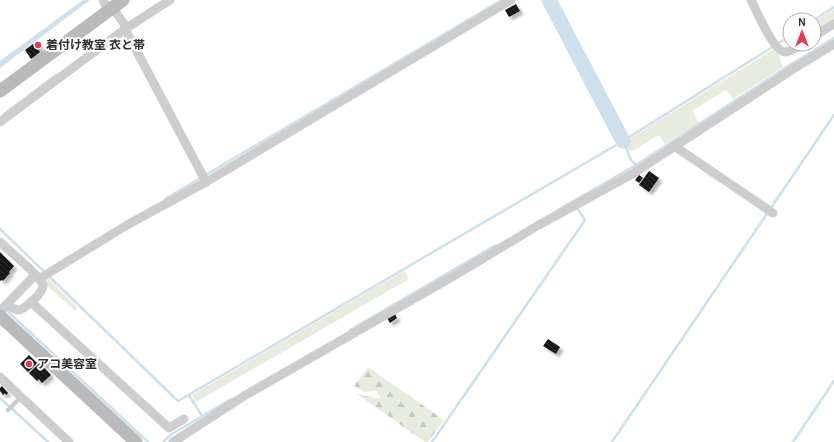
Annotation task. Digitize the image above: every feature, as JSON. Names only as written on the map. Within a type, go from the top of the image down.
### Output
[{"type":"street","points":[[0,91],[108,6],[123,0]]},
{"type":"street","points":[[0,122],[125,27],[170,0]]},
{"type":"street","points":[[2,310],[42,276],[204,178],[511,0]]},
{"type":"street","points":[[751,0],[775,45],[782,52]]},
{"type":"street","points":[[108,6],[125,27],[204,178]]},
{"type":"street","points":[[822,31],[834,24]]},
{"type":"street","points":[[173,442],[244,396],[450,278],[544,222],[634,173],[834,44]]},
{"type":"street","points":[[674,146],[770,211]]},
{"type":"street","points":[[0,242],[42,276],[43,285],[42,291],[22,310],[2,310]]},
{"type":"street","points":[[31,302],[169,428],[184,419]]},
{"type":"street","points":[[2,310],[136,442]]},
{"type":"street","points":[[0,377],[69,442]]},
{"type":"lane","points":[[8,410],[21,397]]},
{"type":"green space","points":[[834,9],[834,21],[822,29],[822,17]]},
{"type":"green space","points":[[772,50],[775,50],[778,53],[783,67],[733,99],[726,90],[692,111],[699,123],[665,144],[659,135],[634,150],[629,150],[627,146],[628,140]]},
{"type":"green space","points":[[404,271],[409,279],[196,402],[192,395]]},
{"type":"green space","points":[[48,278],[78,308],[75,311],[46,285],[45,280]]},
{"type":"green space","points":[[368,367],[444,420],[428,442],[425,442],[357,394],[381,399],[377,391],[364,392],[354,386]]},
{"type":"water","points":[[83,0],[90,0],[0,68],[0,61]]},
{"type":"water","points":[[0,396],[50,442],[46,442],[0,400]]},
{"type":"building","points":[[516,4],[520,11],[509,17],[505,10]]},
{"type":"building","points":[[37,41],[41,47],[38,49],[40,52],[31,59],[25,50]]},
{"type":"building","points":[[649,171],[659,178],[649,192],[639,185]]},
{"type":"building","points":[[639,175],[643,178],[639,183],[635,180]]},
{"type":"building","points":[[0,252],[14,266],[3,281],[0,281]]},
{"type":"building","points":[[395,314],[397,318],[390,323],[387,318]]},
{"type":"building","points":[[548,339],[560,347],[556,354],[543,346]]},
{"type":"building","points":[[29,355],[37,363],[28,372],[20,364]]},
{"type":"building","points":[[40,363],[51,375],[42,383],[39,379],[37,381],[29,373]]},
{"type":"building","points":[[2,386],[8,393],[6,395],[5,393],[3,395],[0,391]]},
{"type":"waterway","points":[[165,199],[502,0]]},
{"type":"waterway","points":[[549,0],[623,141]]},
{"type":"waterway","points":[[822,15],[834,7]]},
{"type":"waterway","points":[[556,211],[636,165],[785,68],[834,38]]},
{"type":"waterway","points":[[0,229],[178,401],[623,141],[782,41]]},
{"type":"waterway","points":[[4,114],[56,75]]},
{"type":"waterway","points":[[612,442],[834,115]]},
{"type":"waterway","points":[[623,141],[631,160],[636,165]]},
{"type":"waterway","points":[[432,442],[585,220],[577,208]]},
{"type":"waterway","points":[[350,330],[496,245]]},
{"type":"waterway","points":[[5,309],[148,442]]},
{"type":"waterway","points":[[793,442],[834,381]]},
{"type":"waterway","points":[[189,395],[202,416]]},
{"type":"waterway","points":[[163,442],[172,434],[231,399]]},
{"type":"place","name":"着付け教室 衣と帯","points":[[38,45]]},
{"type":"place","name":"アコ美容室","points":[[29,364]]}]
